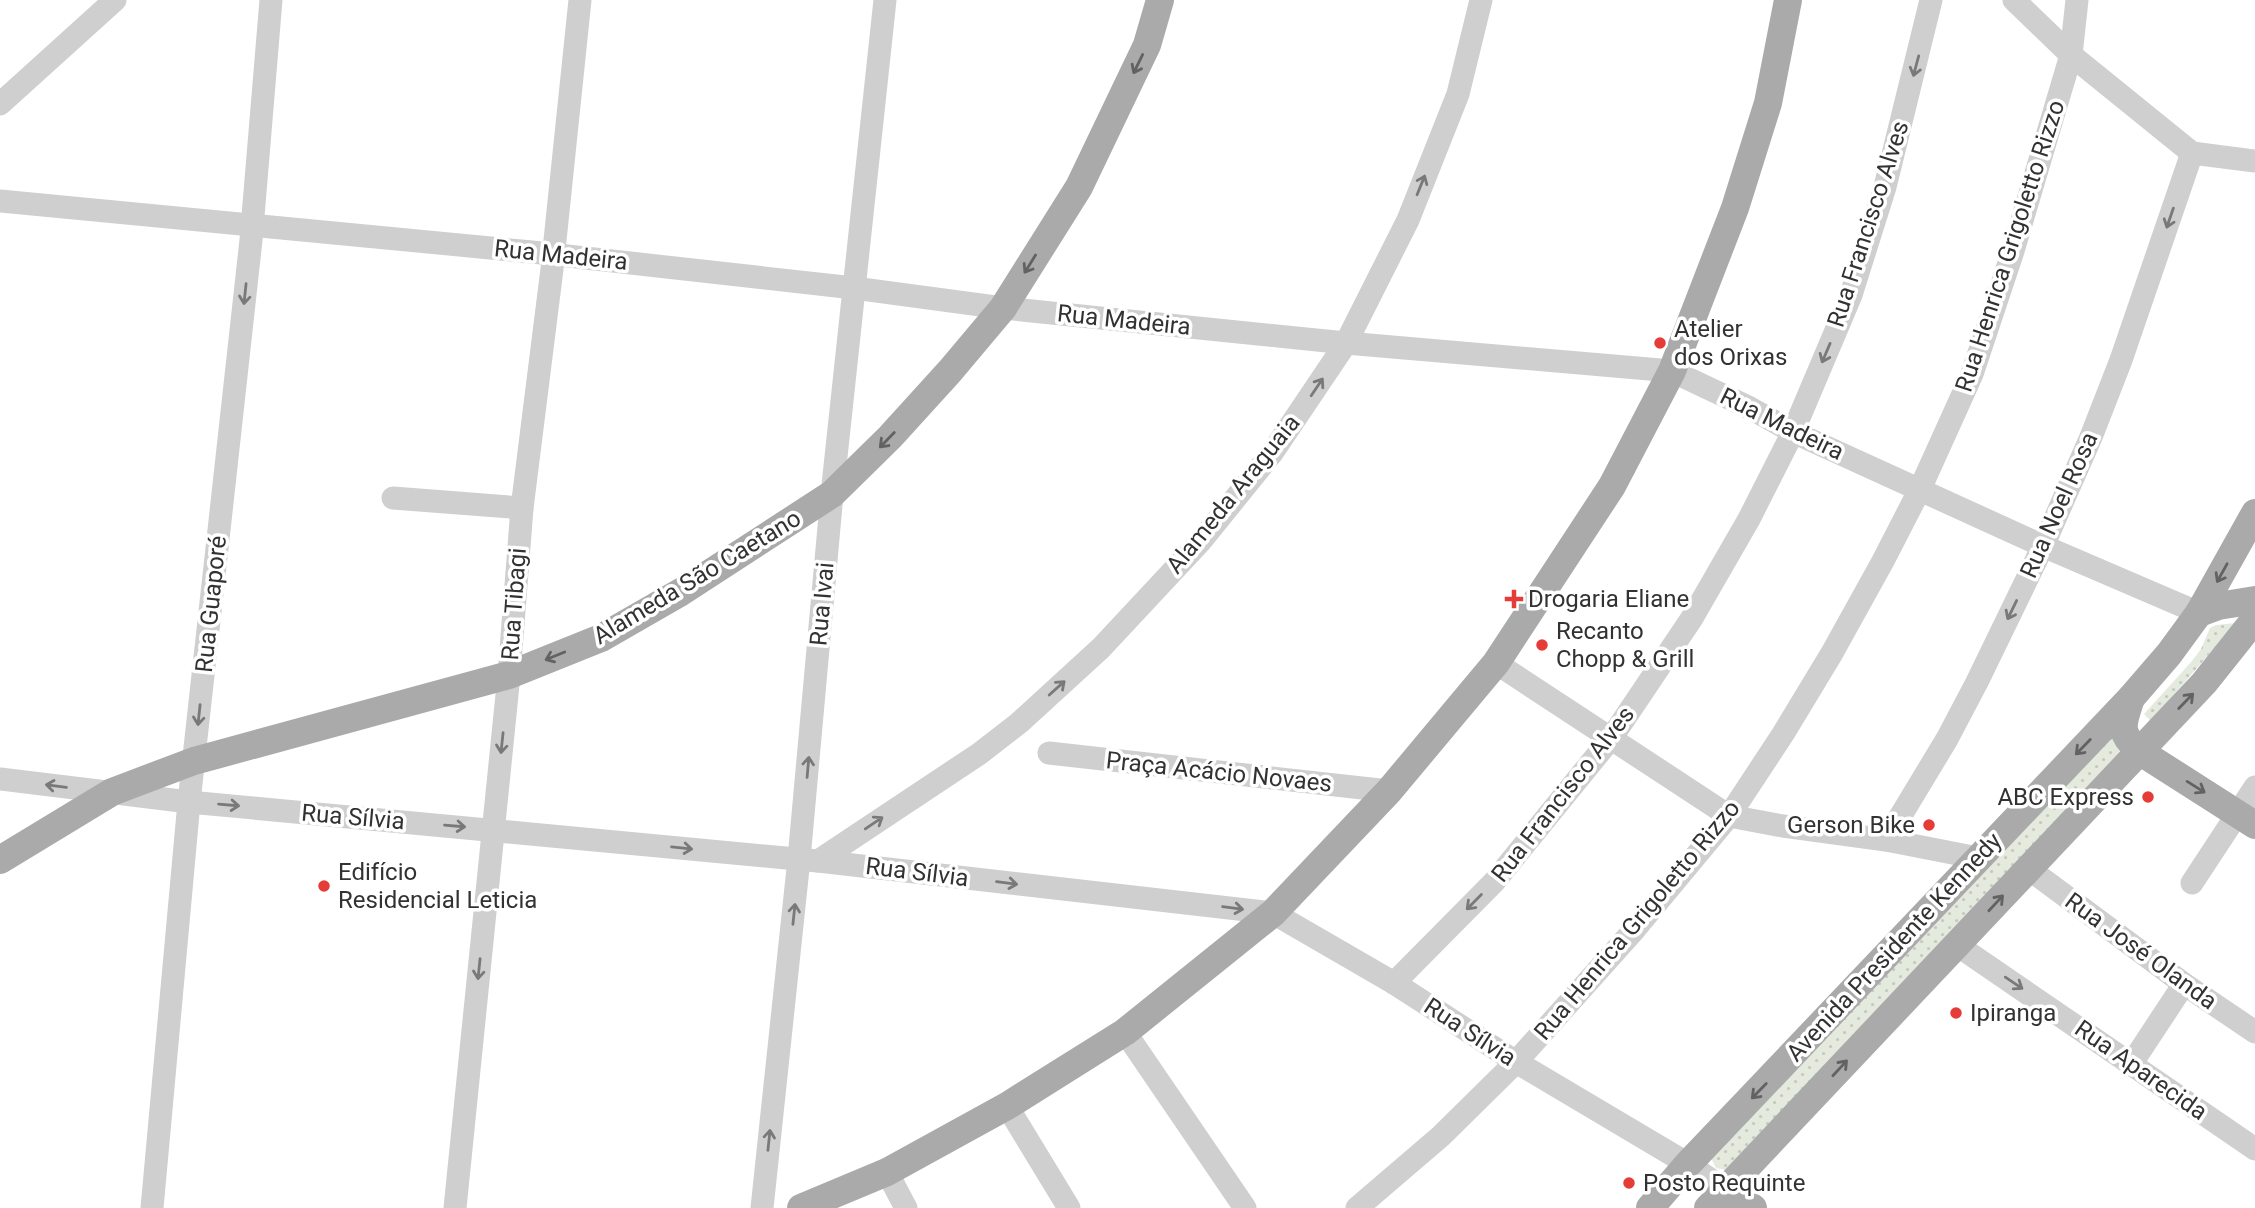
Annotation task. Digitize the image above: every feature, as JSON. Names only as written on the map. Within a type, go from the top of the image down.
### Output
[{"type":"main road","name":"Alameda São Caetano","points":[[0,860],[112,792],[194,761],[509,675],[601,638],[681,592],[832,494],[890,437],[1003,308],[1079,187],[1147,45],[1160,0]]},
{"type":"main road","points":[[801,1208],[887,1172],[1007,1106],[1125,1031],[1273,913],[1390,792],[1496,663],[1612,486],[1672,371],[1735,208],[1764,116],[1788,0]]},
{"type":"main road","name":"Avenida Presidente Kennedy","points":[[1657,1201],[2169,654],[2199,613],[2255,513]]},
{"type":"main road","points":[[2199,613],[2218,606],[2255,600]]},
{"type":"main road","name":"Avenida Presidente Kennedy","points":[[1717,1199],[2204,682],[2255,619]]},
{"type":"main road","points":[[2130,698],[2123,726],[2126,739],[2138,751],[2246,819]]},
{"type":"main road","points":[[1657,1201],[1681,1189],[1717,1199]]},
{"type":"main road","name":"Rua Sílvia","points":[[1717,1199],[1753,1208]]},
{"type":"street","points":[[0,104],[115,0]]},
{"type":"street","name":"Rua Guaporé","points":[[152,1208],[189,802],[252,226],[271,0]]},
{"type":"street","name":"Rua Tibagi","points":[[455,1208],[509,675],[522,508],[580,0]]},
{"type":"street","name":"Rua Ivai","points":[[762,1208],[808,860],[832,494],[885,0]]},
{"type":"street","name":"Alameda Araguaia","points":[[808,860],[979,754],[1019,723],[1101,648],[1208,532],[1272,453],[1346,343],[1408,220],[1458,94],[1480,0]]},
{"type":"street","name":"Rua Francisco Alves","points":[[1394,983],[1494,882],[1612,737],[1692,618],[1748,519],[1793,432],[1854,283],[1885,187],[1931,0]]},
{"type":"street","points":[[2014,0],[2071,55],[2192,153],[2255,161]]},
{"type":"street","name":"Rua Henrica Grigoletto Rizzo","points":[[1357,1208],[1441,1136],[1516,1062],[1635,929],[1729,816],[1832,653],[1884,561],[1972,374],[2071,55],[2077,0]]},
{"type":"street","name":"Rua Noel Rosa","points":[[1886,839],[1947,739],[2043,546],[2116,373],[2192,153]]},
{"type":"street","name":"Rua Madeira","points":[[0,201],[553,254],[854,288],[1003,308],[1346,343],[1672,371],[1793,432],[2043,546],[2199,613]]},
{"type":"street","points":[[393,498],[522,508]]},
{"type":"street","points":[[1496,663],[1729,816],[1783,827],[1886,839],[1978,858]]},
{"type":"street","name":"Praça Acácio Novaes","points":[[1049,753],[1390,792]]},
{"type":"street","name":"Rua Sílvia","points":[[0,779],[189,802],[808,860],[1273,913],[1394,983],[1516,1062],[1689,1164],[1717,1199]]},
{"type":"street","points":[[2192,883],[2246,819],[2255,787]]},
{"type":"street","name":"Rua José Olanda","points":[[2029,869],[2184,984],[2255,1032]]},
{"type":"street","name":"Rua Aparecida","points":[[1957,944],[2255,1149]]},
{"type":"street","points":[[2132,1063],[2184,984]]},
{"type":"street","points":[[1125,1031],[1245,1208]]},
{"type":"street","points":[[1007,1106],[1069,1208]]},
{"type":"street","points":[[887,1172],[906,1208]]},
{"type":"shaded area","points":[[2236,623],[2151,721],[2144,714],[2192,661],[2201,649],[2210,628]]},
{"type":"shaded area","points":[[2111,736],[2120,752],[1726,1170],[1716,1168],[1711,1158]]},
{"type":"place","name":"Atelier dos Orixas","points":[[1660,343]]},
{"type":"place","name":"Drogaria Eliane","points":[[1514,599]]},
{"type":"place","name":"Recanto Chopp & Grill","points":[[1542,645]]},
{"type":"place","name":"ABC Express","points":[[2148,797]]},
{"type":"place","name":"Gerson Bike","points":[[1929,825]]},
{"type":"place","name":"Edifício Residencial Leticia","points":[[324,886]]},
{"type":"place","name":"Ipiranga","points":[[1956,1013]]},
{"type":"place","name":"Posto Requinte","points":[[1629,1183]]}]
